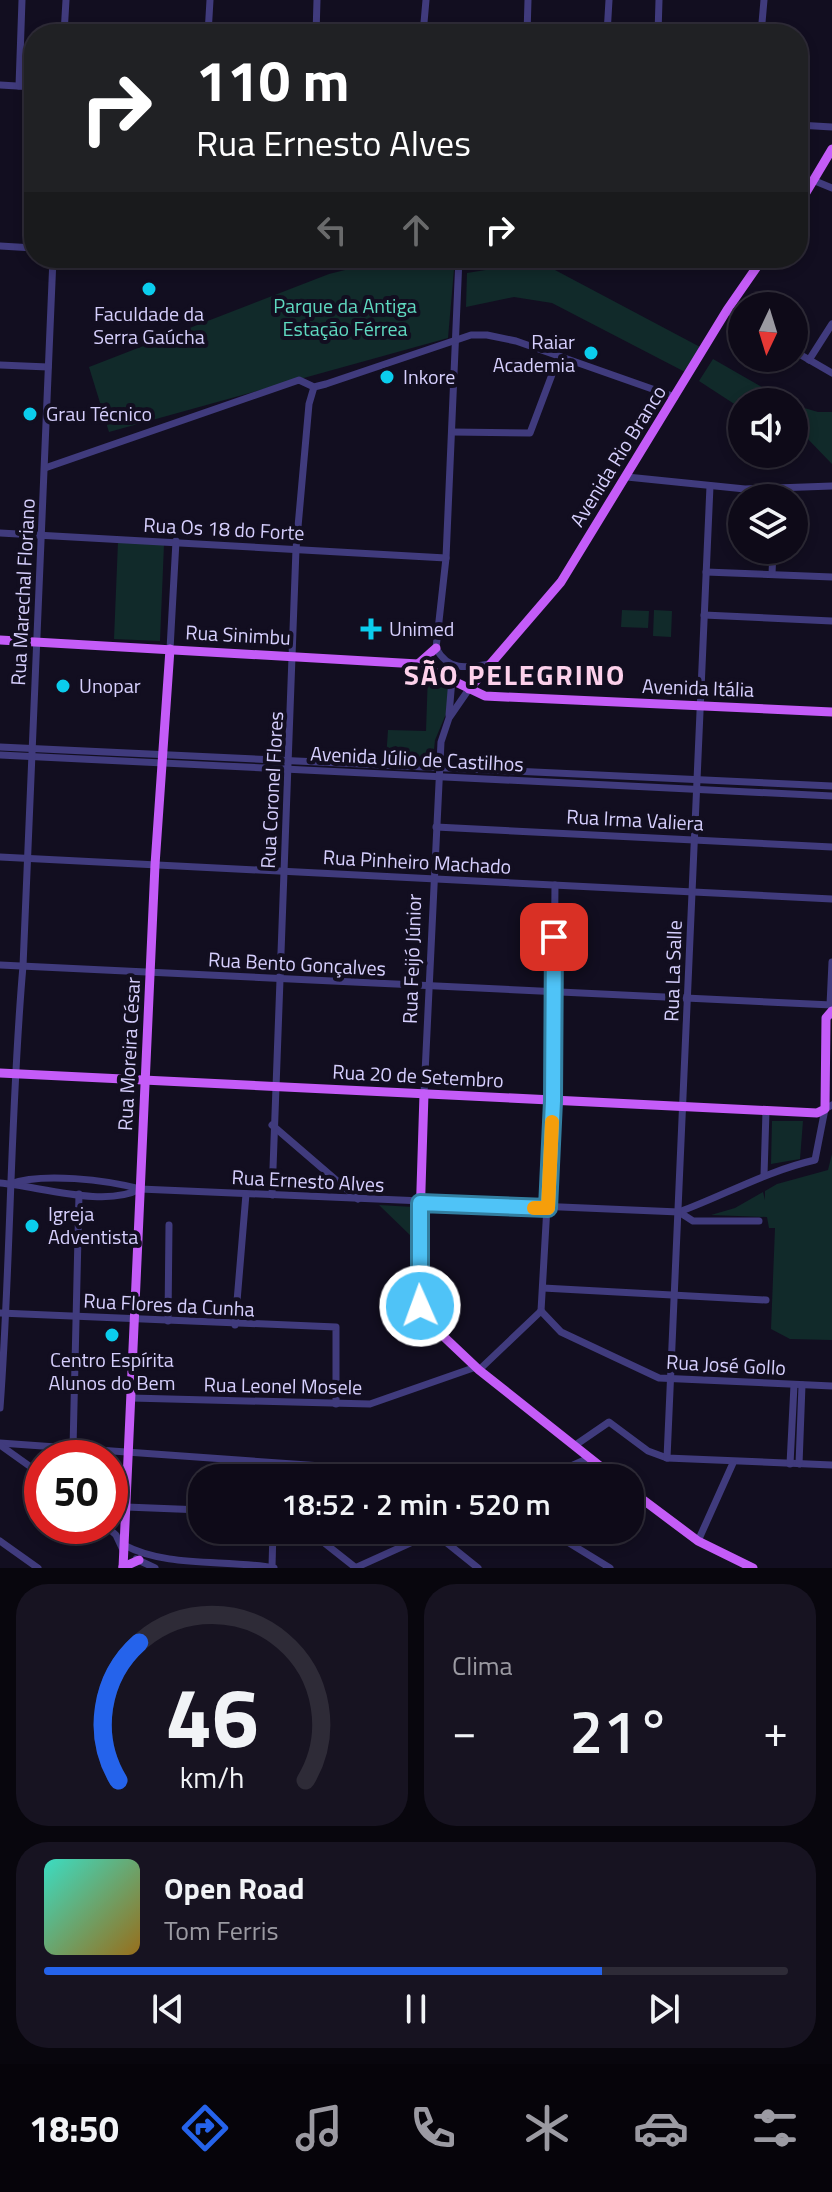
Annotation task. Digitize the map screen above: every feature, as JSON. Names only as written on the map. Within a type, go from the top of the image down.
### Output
[{"type":"main road","points":[[808,191],[832,149]]},
{"type":"main road","name":"Avenida Rio Branco","points":[[469,689],[561,582],[727,310],[756,268]]},
{"type":"main road","name":"Rua Sinimbu","points":[[0,640],[418,664],[469,689]]},
{"type":"main road","points":[[418,664],[436,648]]},
{"type":"main road","name":"Rua Moreira César","points":[[128,1452],[155,865],[170,649]]},
{"type":"main road","points":[[480,674],[485,687],[495,696]]},
{"type":"main road","name":"Avenida Itália","points":[[469,689],[495,696],[832,712]]},
{"type":"main road","points":[[829,1107],[830,1010]]},
{"type":"main road","name":"Rua 20 de Setembro","points":[[0,1073],[766,1111],[817,1113],[829,1107]]},
{"type":"main road","name":"Rua Feijó Júnior","points":[[424,1094],[418,1283],[423,1317],[478,1368],[597,1464]]},
{"type":"main road","points":[[644,1500],[729,1564],[753,1568]]},
{"type":"main road","name":"Rua Moreira César","points":[[123,1568],[124,1544]]},
{"type":"main road","points":[[123,1568],[139,1560]]},
{"type":"street","points":[[19,86],[22,0]]},
{"type":"street","points":[[65,24],[66,0]]},
{"type":"street","points":[[209,24],[210,0]]},
{"type":"street","points":[[316,24],[317,0]]},
{"type":"street","points":[[424,24],[426,0]]},
{"type":"street","points":[[527,24],[528,0]]},
{"type":"street","points":[[608,24],[609,0]]},
{"type":"street","points":[[658,24],[659,0]]},
{"type":"street","points":[[762,24],[764,0]]},
{"type":"street","points":[[0,85],[24,86]]},
{"type":"street","points":[[808,126],[832,127]]},
{"type":"street","points":[[815,181],[832,188]]},
{"type":"street","points":[[0,246],[24,247]]},
{"type":"street","name":"Rua Marechal Floriano","points":[[0,1408],[13,1074],[23,966],[53,268]]},
{"type":"street","points":[[458,268],[446,558],[436,648],[449,664],[466,667],[489,664]]},
{"type":"street","points":[[832,324],[809,360],[832,373]]},
{"type":"street","points":[[45,468],[299,380],[314,387],[471,335],[487,335],[559,356],[675,397]]},
{"type":"street","points":[[452,432],[530,433],[559,356]]},
{"type":"street","points":[[0,365],[48,367]]},
{"type":"street","name":"Rua Coronel Flores","points":[[272,1195],[273,1087],[290,765],[296,549],[309,404],[314,387]]},
{"type":"street","points":[[627,477],[728,488]]},
{"type":"street","name":"Rua La Salle","points":[[667,1458],[710,486]]},
{"type":"street","points":[[808,489],[832,486]]},
{"type":"street","name":"Rua Os 18 do Forte","points":[[0,533],[446,558]]},
{"type":"street","name":"Rua Moreira César","points":[[170,649],[176,541]]},
{"type":"street","points":[[772,564],[772,574]]},
{"type":"street","points":[[706,572],[832,577]]},
{"type":"street","points":[[704,615],[832,621]]},
{"type":"street","name":"Rua Feijó Júnior","points":[[424,1094],[439,772],[449,718],[452,679]]},
{"type":"street","name":"Rua Feijó Júnior","points":[[449,718],[469,689]]},
{"type":"street","name":"Avenida Júlio de Castilhos","points":[[0,747],[32,753]]},
{"type":"street","name":"Avenida Júlio de Castilhos","points":[[0,755],[32,753],[126,757],[761,788],[832,786]]},
{"type":"street","name":"Avenida Júlio de Castilhos","points":[[795,789],[832,796]]},
{"type":"street","name":"Rua Irma Valiera","points":[[436,827],[832,847]]},
{"type":"street","name":"Rua Pinheiro Machado","points":[[0,857],[832,899]]},
{"type":"street","points":[[478,1368],[541,1311],[553,1101],[555,885]]},
{"type":"street","points":[[813,1003],[830,1010],[832,962]]},
{"type":"street","name":"Rua Bento Gonçalves","points":[[0,965],[813,1003],[830,1010]]},
{"type":"street","points":[[679,1212],[720,1197],[764,1175],[817,1158],[829,1107]]},
{"type":"street","points":[[764,1175],[766,1111]]},
{"type":"street","points":[[272,1125],[358,1199]]},
{"type":"street","name":"Rua Ernesto Alves","points":[[10,1184],[20,1180],[74,1180],[140,1189],[679,1212],[693,1221],[759,1221]]},
{"type":"street","name":"Rua Ernesto Alves","points":[[0,1183],[27,1190],[79,1194],[125,1195],[140,1189]]},
{"type":"street","points":[[73,1440],[79,1194]]},
{"type":"street","points":[[235,1325],[246,1194]]},
{"type":"street","points":[[168,1321],[169,1225]]},
{"type":"street","points":[[543,1288],[766,1300]]},
{"type":"street","name":"Rua José Gollo","points":[[541,1311],[561,1332],[647,1374],[669,1380],[832,1386]]},
{"type":"street","name":"Rua Flores da Cunha","points":[[4,1313],[336,1327],[336,1404]]},
{"type":"street","name":"Rua Leonel Mosele","points":[[131,1398],[336,1404],[380,1402],[478,1368]]},
{"type":"street","points":[[795,1464],[798,1385]]},
{"type":"street","points":[[574,1446],[609,1422],[648,1451],[667,1458],[832,1465]]},
{"type":"street","points":[[0,1444],[24,1444]]},
{"type":"street","points":[[0,1444],[24,1460]]},
{"type":"street","points":[[128,1452],[294,1464]]},
{"type":"street","points":[[576,1464],[589,1458]]},
{"type":"street","points":[[698,1541],[733,1463]]},
{"type":"street","points":[[128,1507],[188,1509]]},
{"type":"street","points":[[0,1541],[38,1568]]},
{"type":"street","points":[[122,1544],[139,1560],[155,1568]]},
{"type":"street","points":[[124,1548],[170,1565],[273,1568],[273,1544]]},
{"type":"street","points":[[326,1544],[356,1568],[407,1544]]},
{"type":"street","points":[[449,1544],[478,1568]]},
{"type":"street","points":[[571,1544],[610,1568]]},
{"type":"green space","name":"Parque da Antiga Estação Férrea","points":[[353,268],[454,268],[448,338],[109,432],[89,367],[329,274]]},
{"type":"green space","points":[[498,268],[555,270],[702,348],[687,373],[552,303],[514,297],[466,307],[467,273]]},
{"type":"green space","points":[[713,359],[728,368],[728,372],[736,372],[764,388],[728,388],[728,400],[699,381]]},
{"type":"green space","points":[[808,409],[832,412],[832,464],[808,439]]},
{"type":"green space","points":[[118,542],[164,544],[160,641],[114,639]]},
{"type":"green space","points":[[622,610],[649,611],[648,628],[621,627]]},
{"type":"green space","points":[[654,610],[672,611],[671,637],[653,636]]},
{"type":"green space","points":[[428,673],[444,679],[449,692],[446,714],[435,740],[433,759],[386,759],[388,730],[426,731]]},
{"type":"green space","points":[[772,1121],[803,1121],[800,1159],[771,1164]]},
{"type":"green space","points":[[832,1154],[832,1340],[790,1339],[771,1329],[775,1228],[769,1228],[767,1217],[711,1215],[735,1208],[763,1192],[765,1200],[765,1191],[777,1184],[828,1170]]},
{"type":"green space","points":[[379,1205],[413,1207],[412,1237]]},
{"type":"slow traffic","points":[[534,1208],[548,1208],[552,1122]]},
{"type":"place","name":"Faculdade da Serra Gaúcha","points":[[149,289]]},
{"type":"place","name":"Raiar Academia","points":[[591,353]]},
{"type":"place","name":"Inkore","points":[[387,377]]},
{"type":"place","name":"Grau Técnico","points":[[30,414]]},
{"type":"place","name":"Unimed","points":[[371,629]]},
{"type":"place","name":"Unopar","points":[[63,686]]},
{"type":"place","name":"Igreja Adventista","points":[[32,1226]]},
{"type":"place","name":"Centro Espírita Alunos do Bem","points":[[112,1335]]},
{"type":"district","name":"SÃO PELEGRINO","points":[[515,675]]},
{"type":"route","points":[[420,1306],[420,1203],[548,1208],[553,1101],[554,937]]}]
